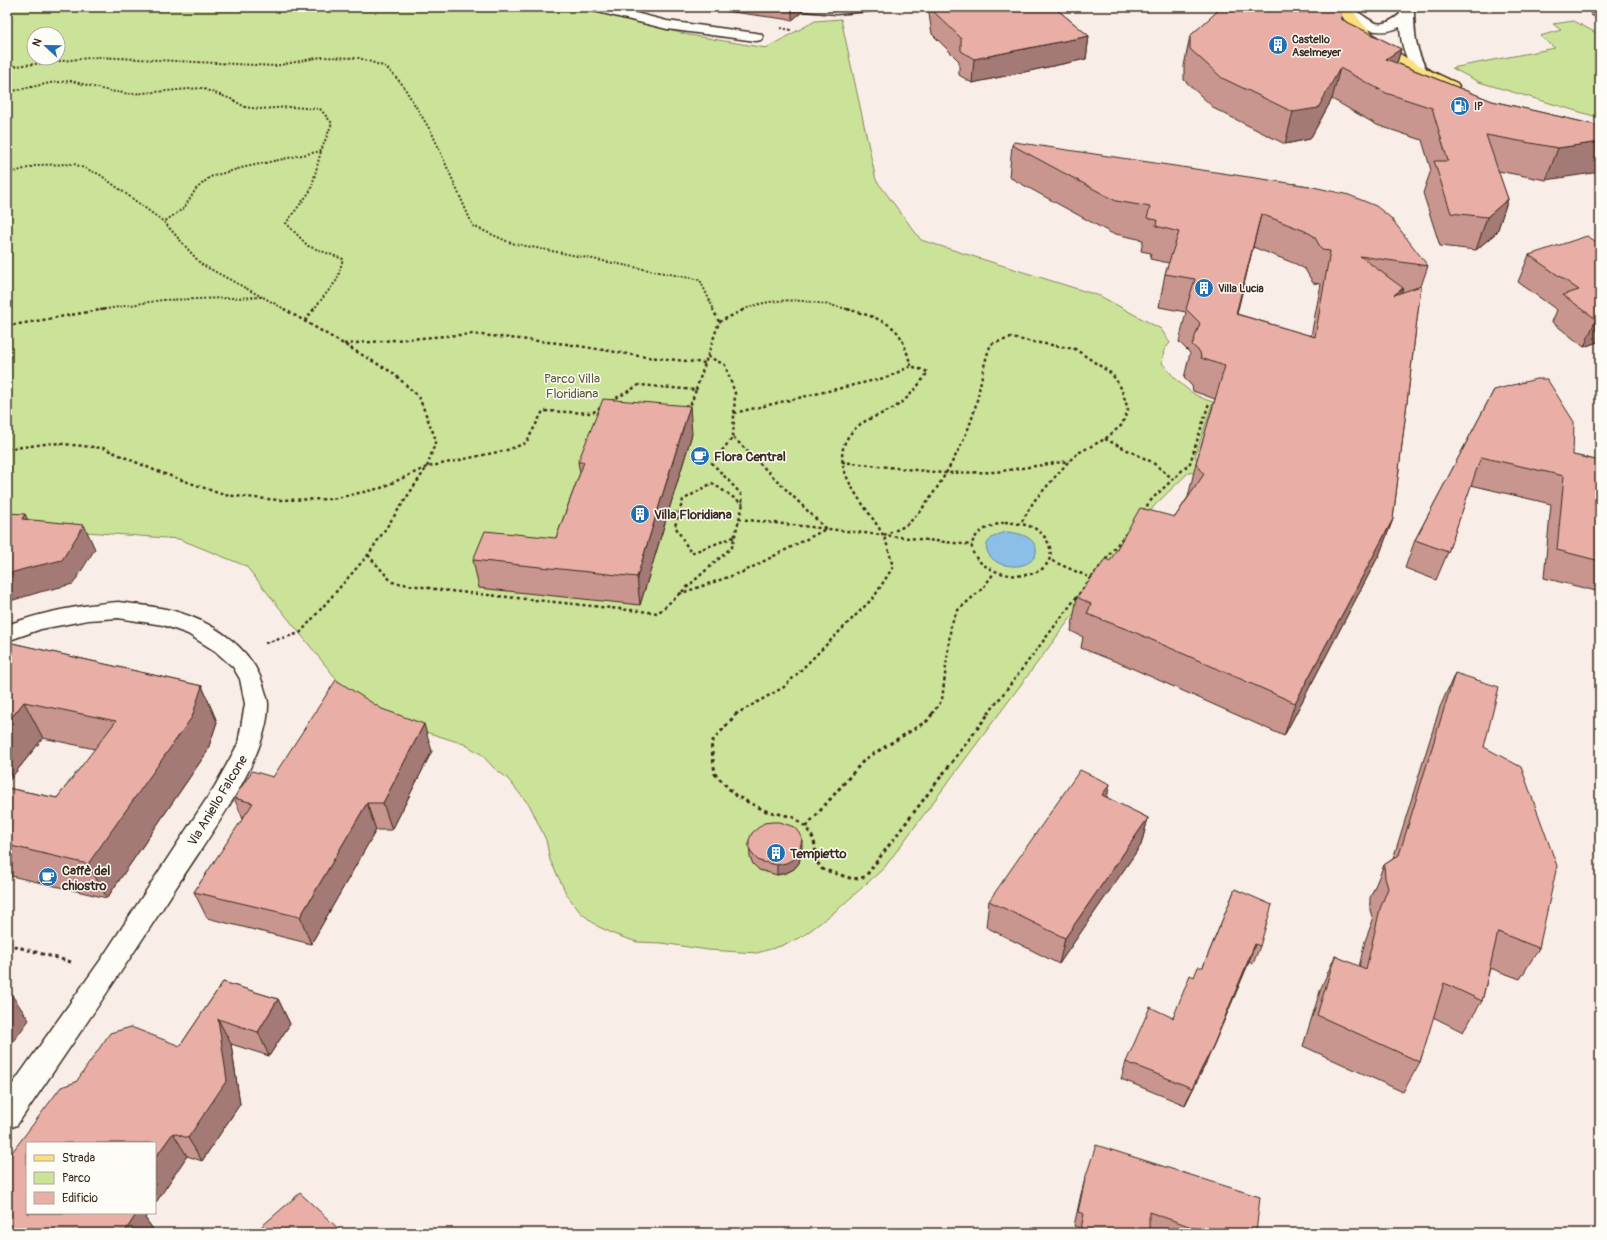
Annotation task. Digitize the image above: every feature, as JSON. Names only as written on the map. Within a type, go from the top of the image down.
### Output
[{"type":"main road","points":[[1344,8],[1350,19],[1361,31],[1422,73],[1468,93]]},
{"type":"street","points":[[595,7],[667,25],[756,37]]},
{"type":"street","points":[[804,7],[821,10],[849,11],[869,7]]},
{"type":"street","points":[[1344,8],[1357,20],[1373,27],[1393,25],[1407,11]]},
{"type":"street","points":[[1407,11],[1411,58],[1422,73]]},
{"type":"street","name":"Via Aniello Falcone","points":[[7,633],[38,622],[88,612],[118,610],[166,617],[196,628],[223,645],[241,661],[251,679],[257,704],[250,744],[224,793],[111,966],[7,1116]]},
{"type":"path","points":[[782,27],[792,30]]},
{"type":"path","points":[[7,67],[98,57],[275,66],[321,57],[359,58],[386,67],[402,84],[432,133],[473,226],[511,243],[700,280],[719,322],[688,412]]},
{"type":"path","points":[[7,90],[14,91],[50,83],[72,81],[109,91],[131,94],[174,89],[201,88],[231,99],[245,107],[260,110],[291,107],[320,110],[332,123],[321,151],[311,190],[286,223],[308,246],[343,259],[337,280],[305,321]]},
{"type":"path","points":[[164,222],[184,208],[196,189],[210,177],[241,168],[321,151]]},
{"type":"path","points":[[7,174],[38,165],[74,164],[99,174],[164,222],[201,264],[263,297],[394,373],[419,397],[436,440],[427,467],[368,555],[300,633],[265,642]]},
{"type":"path","points":[[7,326],[162,300],[263,297]]},
{"type":"path","points":[[719,322],[753,306],[775,300],[819,302],[876,319],[898,332],[911,366]]},
{"type":"path","points":[[344,344],[472,334],[567,344],[639,356],[704,363]]},
{"type":"path","points":[[884,535],[906,524],[922,508],[944,473],[971,422],[980,388],[985,357],[991,344],[1011,338],[1075,349],[1112,374],[1121,388],[1128,409],[1122,425],[1105,439],[1078,453],[1069,461],[1034,502],[1021,523]]},
{"type":"path","points":[[368,555],[392,582],[441,590],[658,612],[732,547],[743,504],[741,494],[712,463],[733,437],[735,393],[725,365],[707,356]]},
{"type":"path","points":[[734,413],[888,377],[911,366],[928,372],[911,395],[893,408],[857,427],[845,441],[840,456],[844,473],[884,535],[894,567],[874,596],[784,687],[738,712],[711,743],[715,774],[736,796],[766,811],[793,817],[806,827],[814,840],[817,862],[822,869],[853,879],[864,877],[1129,529]]},
{"type":"path","points":[[7,449],[53,443],[103,448],[154,470],[224,495],[278,500],[332,499],[381,488],[427,467],[507,450],[526,444],[543,411],[592,413],[639,385],[696,390]]},
{"type":"path","points":[[1138,517],[1152,499],[1190,463],[1209,403]]},
{"type":"path","points":[[733,437],[826,529]]},
{"type":"path","points":[[1105,439],[1152,462],[1173,479]]},
{"type":"path","points":[[842,462],[944,473],[995,472],[1069,461]]},
{"type":"path","points":[[734,537],[691,553],[675,526],[678,513],[683,500],[712,483],[743,504]]},
{"type":"path","points":[[668,512],[678,513]]},
{"type":"path","points":[[739,519],[972,545]]},
{"type":"path","points":[[1005,522],[1021,523],[1036,529],[1047,538],[1052,549],[1050,560],[1041,570],[1027,575],[1010,577],[994,573],[981,565],[973,556],[972,545],[977,534],[988,525],[1005,522]]},
{"type":"path","points":[[677,595],[743,572],[826,529]]},
{"type":"path","points":[[1050,560],[1091,578]]},
{"type":"path","points":[[806,827],[865,759],[927,721],[942,700],[951,624],[957,611],[983,588],[994,573]]},
{"type":"path","points":[[7,944],[71,962]]},
{"type":"green space","name":"Parco Villa Floridiana","points":[[7,7],[577,7],[689,35],[766,48],[815,21],[841,19],[876,180],[921,240],[1100,296],[1161,329],[1170,343],[1164,350],[1162,363],[1190,392],[1213,402],[1195,457],[1199,459],[1203,476],[1189,472],[1155,505],[884,868],[837,910],[803,936],[781,946],[757,953],[708,950],[662,943],[637,942],[616,935],[597,926],[580,912],[567,895],[550,860],[546,840],[530,806],[507,778],[493,767],[481,754],[464,744],[391,721],[342,686],[246,566],[179,539],[7,526]]},
{"type":"green space","points":[[1574,21],[1600,35],[1600,118],[1479,82],[1452,68],[1555,48],[1540,36],[1561,30],[1553,24]]},
{"type":"water","points":[[1007,532],[1021,535],[1031,540],[1035,546],[1036,553],[1033,559],[1026,564],[1017,566],[1001,564],[990,556],[986,547],[990,540]]},
{"type":"building","points":[[933,7],[1054,7],[1089,36],[974,59],[961,51],[961,38],[933,11]]},
{"type":"building","points":[[1222,7],[1342,7],[1341,19],[1401,49],[1386,59],[1492,101],[1600,126],[1600,142],[1558,148],[1486,135],[1508,199],[1487,217],[1451,213],[1434,161],[1448,161],[1432,108],[1386,93],[1340,68],[1318,108],[1293,112],[1222,78],[1190,49],[1190,36]]},
{"type":"building","points":[[1014,142],[1309,186],[1349,195],[1376,206],[1391,218],[1428,266],[1360,256],[1403,288],[1394,295],[1421,286],[1393,519],[1295,703],[1134,632],[1087,614],[1091,604],[1077,597],[1106,559],[1110,561],[1140,508],[1175,517],[1204,474],[1196,463],[1225,366],[1201,358],[1200,352],[1192,345],[1200,323],[1186,309],[1195,279],[1165,274],[1179,232],[1156,226],[1157,220],[1147,218],[1150,207],[1116,201],[1012,145]],"holes":[[[1261,214],[1314,236],[1322,250],[1330,251],[1315,337],[1236,314]]]},
{"type":"building","points":[[1587,236],[1600,244],[1600,318],[1596,319],[1563,295],[1579,290],[1529,255]]},
{"type":"building","points":[[1536,379],[1547,379],[1574,422],[1573,455],[1600,461],[1600,561],[1557,550],[1564,476],[1481,457],[1448,552],[1415,540],[1494,390]]},
{"type":"building","name":"Villa Floridiana","points":[[603,399],[690,406],[637,577],[473,560],[485,531],[556,538],[584,462],[578,462]]},
{"type":"building","points":[[7,513],[25,514],[22,519],[84,525],[62,560],[7,574]]},
{"type":"building","points":[[7,634],[12,643],[202,686],[192,717],[88,864],[7,845],[7,788],[57,798],[116,721],[24,702],[7,723]]},
{"type":"building","points":[[1455,673],[1499,687],[1484,747],[1521,767],[1557,866],[1539,948],[1498,932],[1482,1001],[1444,983],[1420,1062],[1317,1015],[1335,956],[1366,969],[1380,909],[1388,888],[1385,878],[1384,865],[1399,855]]},
{"type":"building","points":[[336,680],[382,709],[424,724],[383,803],[367,803],[300,917],[194,892],[253,803],[234,798],[252,771],[273,777]]},
{"type":"building","points":[[1080,770],[1110,784],[1102,795],[1148,818],[1065,938],[989,901]]},
{"type":"building","name":"Tempietto","points":[[780,822],[794,827],[802,839],[799,853],[794,859],[786,863],[777,865],[759,861],[749,848],[749,840],[752,833],[764,823]]},
{"type":"building","points":[[1235,889],[1272,905],[1260,946],[1255,944],[1213,1046],[1192,1088],[1126,1062],[1150,1007],[1173,1018],[1190,975],[1194,977],[1198,967],[1203,967]]},
{"type":"building","points":[[223,982],[278,999],[258,1032],[218,1019],[227,1080],[188,1138],[173,1133],[156,1157],[156,1142],[26,1142],[26,1214],[136,1214],[124,1233],[7,1233],[7,1159],[61,1087],[76,1082],[110,1033],[131,1027],[180,1046]]},
{"type":"building","points":[[1096,1145],[1260,1197],[1256,1233],[1209,1233],[1149,1212],[1149,1233],[1080,1233],[1084,1214],[1078,1212],[1085,1179]]},
{"type":"building","points":[[300,1193],[343,1233],[254,1233]]},
{"type":"place","name":"Castello Aselmeyer","points":[[1278,45]]},
{"type":"place","name":"IP","points":[[1460,106]]},
{"type":"place","name":"Villa Lucia","points":[[1204,288]]},
{"type":"place","name":"Flora Central","points":[[700,456]]},
{"type":"place","name":"Villa Floridiana","points":[[640,514]]},
{"type":"place","name":"Tempietto","points":[[776,853]]},
{"type":"place","name":"Caffè del chiostro","points":[[48,877]]}]
